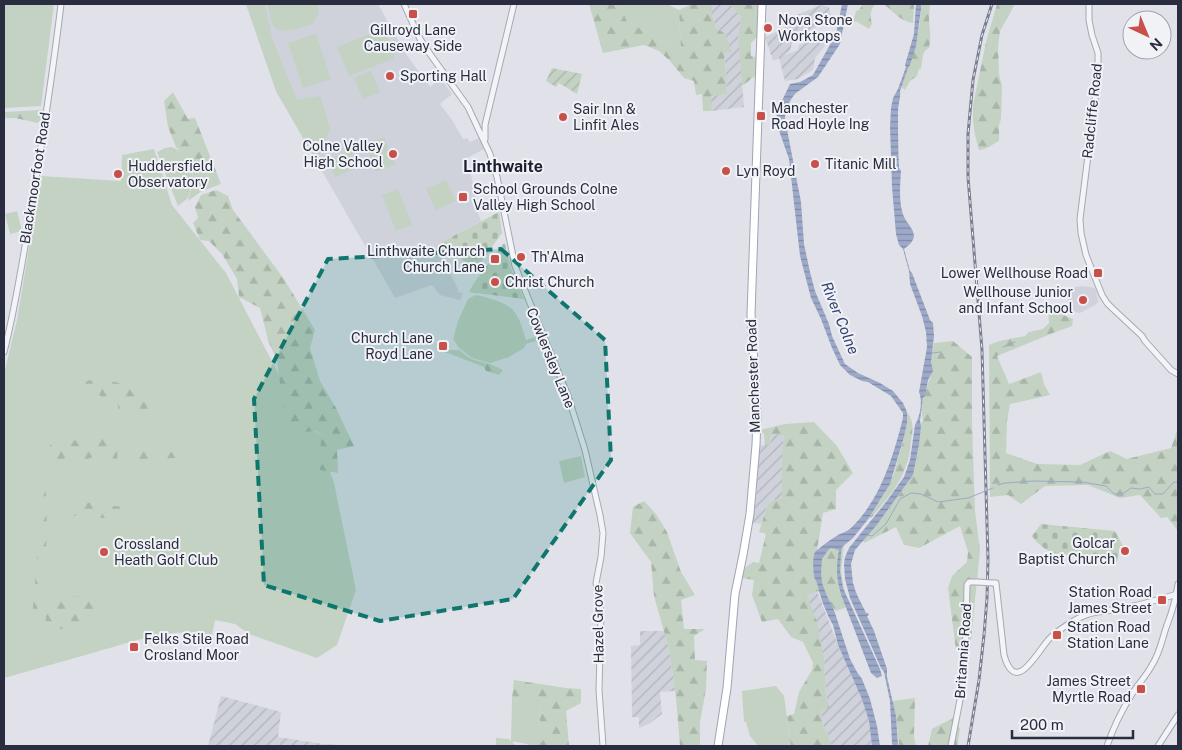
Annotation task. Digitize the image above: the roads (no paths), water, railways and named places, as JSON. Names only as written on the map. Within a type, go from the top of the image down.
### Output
[{"type":"main road","name":"Manchester Road","points":[[718,746],[727,688],[735,594],[750,514],[756,445],[751,314],[762,4]]},
{"type":"street","name":"Blackmoorfoot Road","points":[[4,352],[17,295],[37,174],[61,4]]},
{"type":"street","name":"Cowlersley Lane","points":[[404,4],[420,38],[468,107],[492,156],[515,266],[568,396],[585,450]]},
{"type":"street","points":[[485,142],[485,125],[514,4]]},
{"type":"street","name":"Radcliffe Road","points":[[1089,4],[1089,20],[1098,53],[1098,76],[1080,220],[1086,255],[1106,302],[1142,336],[1171,370],[1178,374]]},
{"type":"street","name":"Hazel Grove","points":[[585,450],[603,533],[596,583],[601,614],[599,690],[603,746]]},
{"type":"street","name":"Britannia Road","points":[[951,746],[965,667],[967,585],[969,582],[994,583],[1006,665],[1011,670],[1017,672],[1024,670],[1032,662],[1051,636],[1084,615],[1142,604],[1177,594]]},
{"type":"street","points":[[1107,746],[1115,725],[1132,694],[1152,666],[1158,654],[1177,594],[1178,584]]},
{"type":"street","points":[[1158,746],[1178,715]]},
{"type":"water","points":[[842,4],[848,4],[840,44],[818,77],[794,95],[787,108],[785,119],[801,202],[804,244],[810,272],[832,336],[845,364],[893,391],[903,403],[907,412],[904,437],[890,484],[869,518],[853,538],[842,547],[841,552],[840,571],[843,588],[882,676],[877,678],[871,673],[842,597],[837,573],[839,550],[831,548],[828,550],[822,559],[821,571],[822,583],[834,610],[850,659],[862,679],[870,699],[880,746],[872,746],[869,721],[862,699],[838,645],[833,625],[822,601],[814,577],[813,563],[816,551],[830,540],[851,528],[861,517],[878,491],[895,448],[903,413],[891,396],[868,382],[850,375],[840,365],[832,348],[811,298],[800,256],[789,159],[776,122],[777,111],[790,84],[800,82],[813,75],[836,34]]},
{"type":"water","points":[[916,4],[921,4],[921,9],[916,46],[900,91],[898,108],[899,168],[901,171],[900,196],[904,217],[914,234],[913,239],[904,249],[910,271],[930,320],[933,323],[934,336],[931,362],[933,371],[928,380],[923,398],[919,445],[913,475],[876,526],[855,550],[851,564],[853,584],[866,613],[869,615],[867,616],[887,669],[887,677],[896,716],[898,745],[894,746],[892,744],[890,701],[884,672],[850,598],[845,579],[844,564],[849,548],[904,477],[910,460],[915,425],[920,409],[921,400],[919,392],[927,347],[926,332],[910,284],[909,271],[903,249],[899,245],[896,234],[890,127],[893,98],[906,67],[914,34]]},
{"type":"waterway","points":[[1003,347],[1015,342]]},
{"type":"waterway","points":[[932,353],[941,352]]},
{"type":"waterway","points":[[998,485],[1033,481],[1082,482],[1106,486],[1114,494],[1124,493],[1131,488],[1149,487],[1155,494],[1163,494],[1174,482],[1178,482]]},
{"type":"waterway","points":[[867,535],[872,536],[886,524],[900,499],[911,493],[921,494],[938,502],[968,498],[993,488]]},
{"type":"railway","points":[[968,746],[984,635],[988,559],[982,350],[968,177],[968,134],[973,80],[982,35],[992,4]]},
{"type":"place","name":"Gillroyd Lane Causeway Side","points":[[413,14]]},
{"type":"place","name":"Nova Stone Worktops","points":[[768,28]]},
{"type":"place","name":"Sporting Hall","points":[[390,76]]},
{"type":"place","name":"Manchester Road Hoyle Ing","points":[[761,116]]},
{"type":"place","name":"Sair Inn & Linfit Ales","points":[[563,117]]},
{"type":"place","name":"Colne Valley High School","points":[[393,154]]},
{"type":"place","name":"Titanic Mill","points":[[815,164]]},
{"type":"place","name":"Lyn Royd","points":[[726,171]]},
{"type":"place","name":"Huddersfield Observatory","points":[[118,174]]},
{"type":"place","name":"School Grounds Colne Valley High School","points":[[463,197]]},
{"type":"place","name":"Th'Alma","points":[[521,257]]},
{"type":"place","name":"Linthwaite Church Church Lane","points":[[495,259]]},
{"type":"place","name":"Lower Wellhouse Road","points":[[1098,273]]},
{"type":"place","name":"Christ Church","points":[[495,282]]},
{"type":"place","name":"Wellhouse Junior and Infant School","points":[[1083,300]]},
{"type":"place","name":"Church Lane Royd Lane","points":[[443,346]]},
{"type":"place","name":"Golcar Baptist Church","points":[[1125,551]]},
{"type":"place","name":"Crossland Heath Golf Club","points":[[104,552]]},
{"type":"place","name":"Station Road James Street","points":[[1162,600]]},
{"type":"place","name":"Station Road Station Lane","points":[[1057,635]]},
{"type":"place","name":"Felks Stile Road Crosland Moor","points":[[134,647]]},
{"type":"place","name":"James Street Myrtle Road","points":[[1141,689]]},
{"type":"district","name":"Linthwaite","points":[[503,166]]},
{"type":"water label","name":"River Colne","points":[[840,318]]}]
